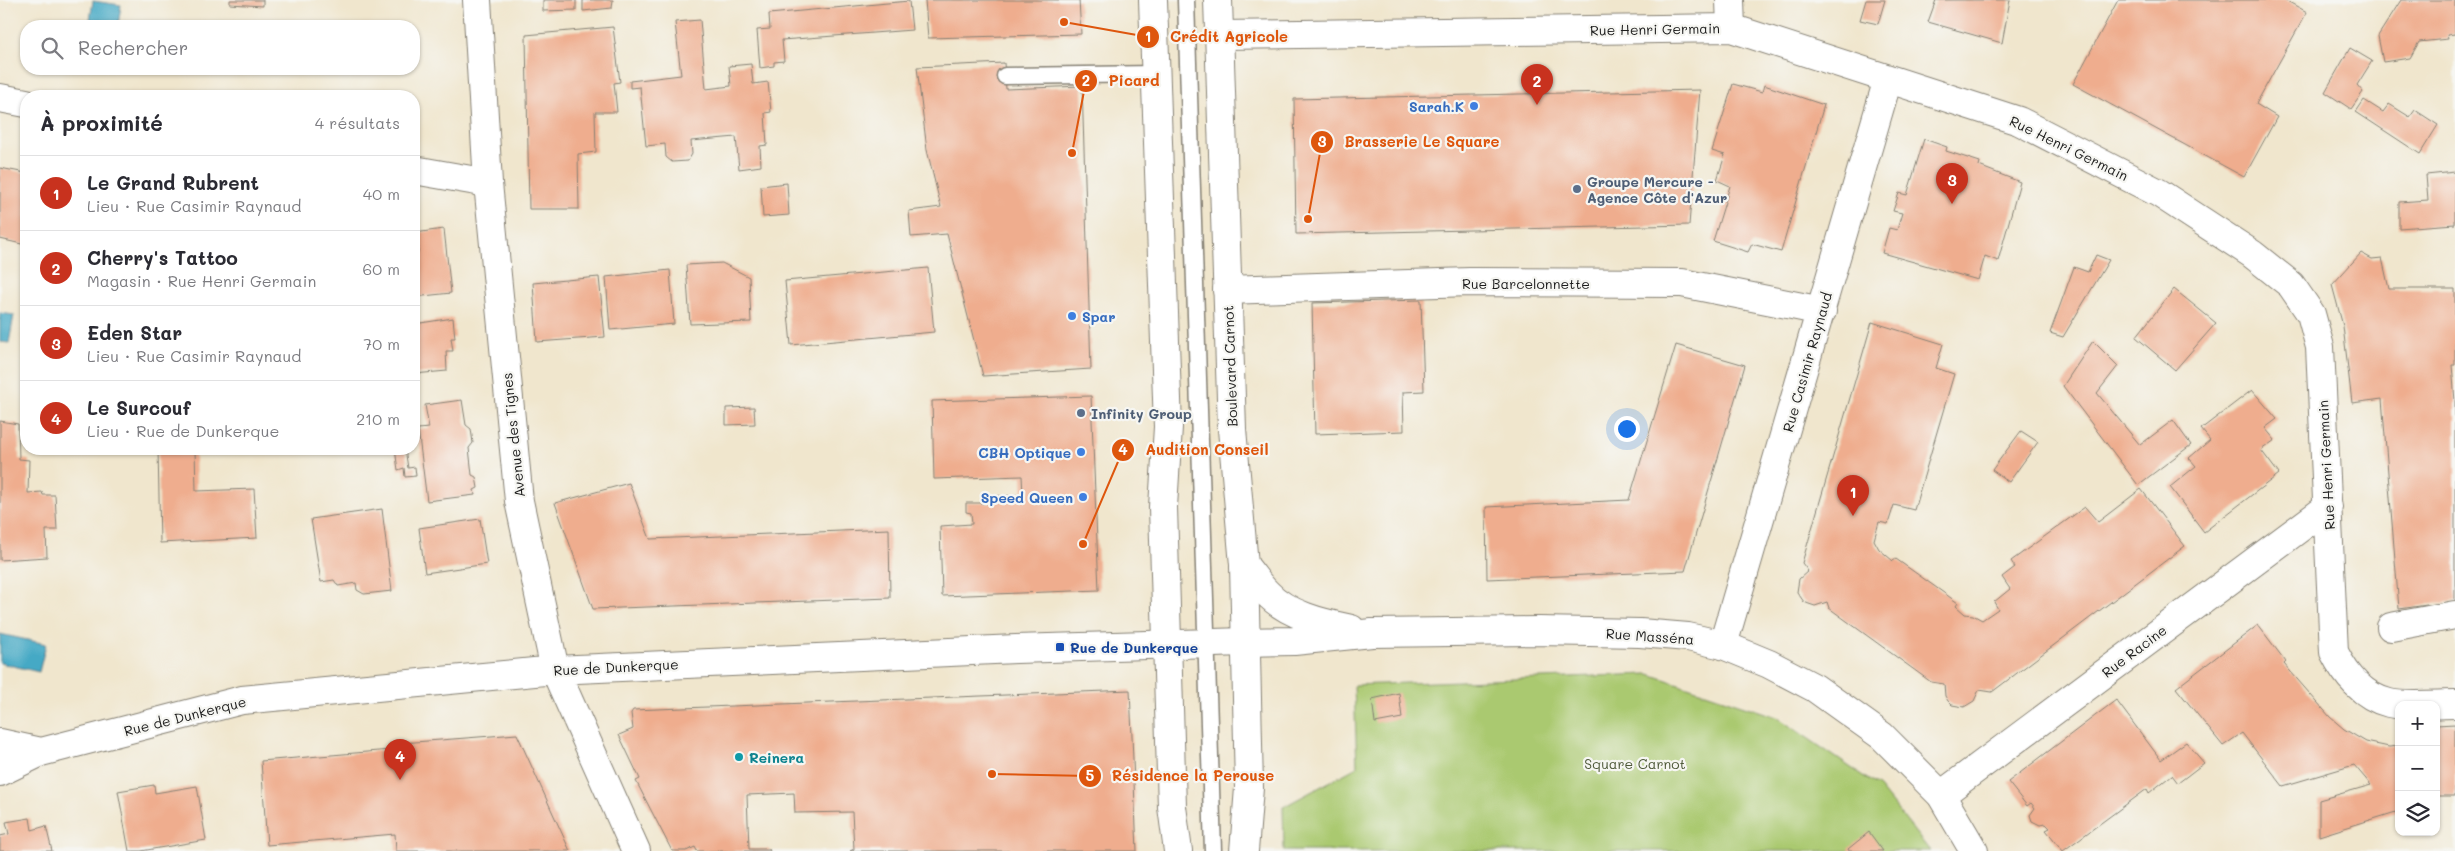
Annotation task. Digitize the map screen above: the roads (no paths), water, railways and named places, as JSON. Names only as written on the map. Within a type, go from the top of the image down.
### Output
[{"type":"street","name":"Avenue des Tignes","points":[[477,0],[488,183],[519,501],[555,670],[636,851]]},
{"type":"street","points":[[1153,0],[1168,427],[1163,508],[1172,807],[1178,851]]},
{"type":"street","name":"Boulevard Carnot","points":[[1218,0],[1232,429],[1244,565],[1249,788],[1244,851]]},
{"type":"street","points":[[1730,0],[1731,28]]},
{"type":"street","name":"Rue Henri Germain","points":[[1220,35],[1731,28],[2019,121],[2159,193],[2252,254],[2291,285],[2311,314],[2320,347],[2334,652],[2343,671],[2361,688],[2389,703],[2455,704]]},
{"type":"street","name":"Rue Casimir Raynaud","points":[[1724,645],[1888,79]]},
{"type":"street","points":[[0,98],[20,102]]},
{"type":"street","points":[[420,171],[488,183]]},
{"type":"street","name":"Rue Barcelonnette","points":[[1227,290],[1470,282],[1682,283],[1822,311]]},
{"type":"street","name":"Rue Racine","points":[[1941,795],[2328,507]]},
{"type":"street","points":[[1244,565],[1267,593],[1279,603],[1302,615],[1327,624],[1372,633]]},
{"type":"street","points":[[2391,627],[2455,615]]},
{"type":"street","name":"Rue Masséna","points":[[1245,642],[1294,641],[1372,633],[1640,633],[1688,637],[1724,645],[1769,664],[1808,684],[1882,736],[1941,795],[1974,851]]},
{"type":"street","name":"Rue de Dunkerque","points":[[0,772],[41,752],[242,700],[555,670],[1168,643],[1245,642]]},
{"type":"street","points":[[0,743],[41,752]]},
{"type":"lane","points":[[1186,0],[1208,642],[1213,851]]},
{"type":"lane","points":[[1005,76],[1156,74]]},
{"type":"water","points":[[93,1],[121,5],[119,20],[90,20]]},
{"type":"water","points":[[0,313],[14,315],[9,343],[0,342]]},
{"type":"water","points":[[0,634],[46,644],[39,672],[0,663]]},
{"type":"place","name":"Crédit Agricole","points":[[1064,22]]},
{"type":"place","name":"Cherry's Tattoo","points":[[1537,105]]},
{"type":"place","name":"Sarah.K","points":[[1474,106]]},
{"type":"place","name":"Picard","points":[[1072,153]]},
{"type":"place","name":"Groupe Mercure - Agence Côte d'Azur","points":[[1577,189]]},
{"type":"place","name":"Eden Star","points":[[1952,204]]},
{"type":"place","name":"Brasserie Le Square","points":[[1308,219]]},
{"type":"place","name":"Spar","points":[[1072,316]]},
{"type":"place","name":"Infinity Group","points":[[1081,413]]},
{"type":"place","name":"CBH Optique","points":[[1081,452]]},
{"type":"place","name":"Speed Queen","points":[[1083,497]]},
{"type":"place","name":"Le Grand Rubrent","points":[[1853,516]]},
{"type":"place","name":"Audition Conseil","points":[[1083,544]]},
{"type":"place","name":"Rue de Dunkerque","points":[[1060,647]]},
{"type":"place","name":"Reinera","points":[[739,757]]},
{"type":"place","name":"Résidence la Perouse","points":[[992,774]]},
{"type":"place","name":"Le Surcouf","points":[[400,780]]},
{"type":"park label","name":"Square Carnot","points":[[1635,763]]}]
